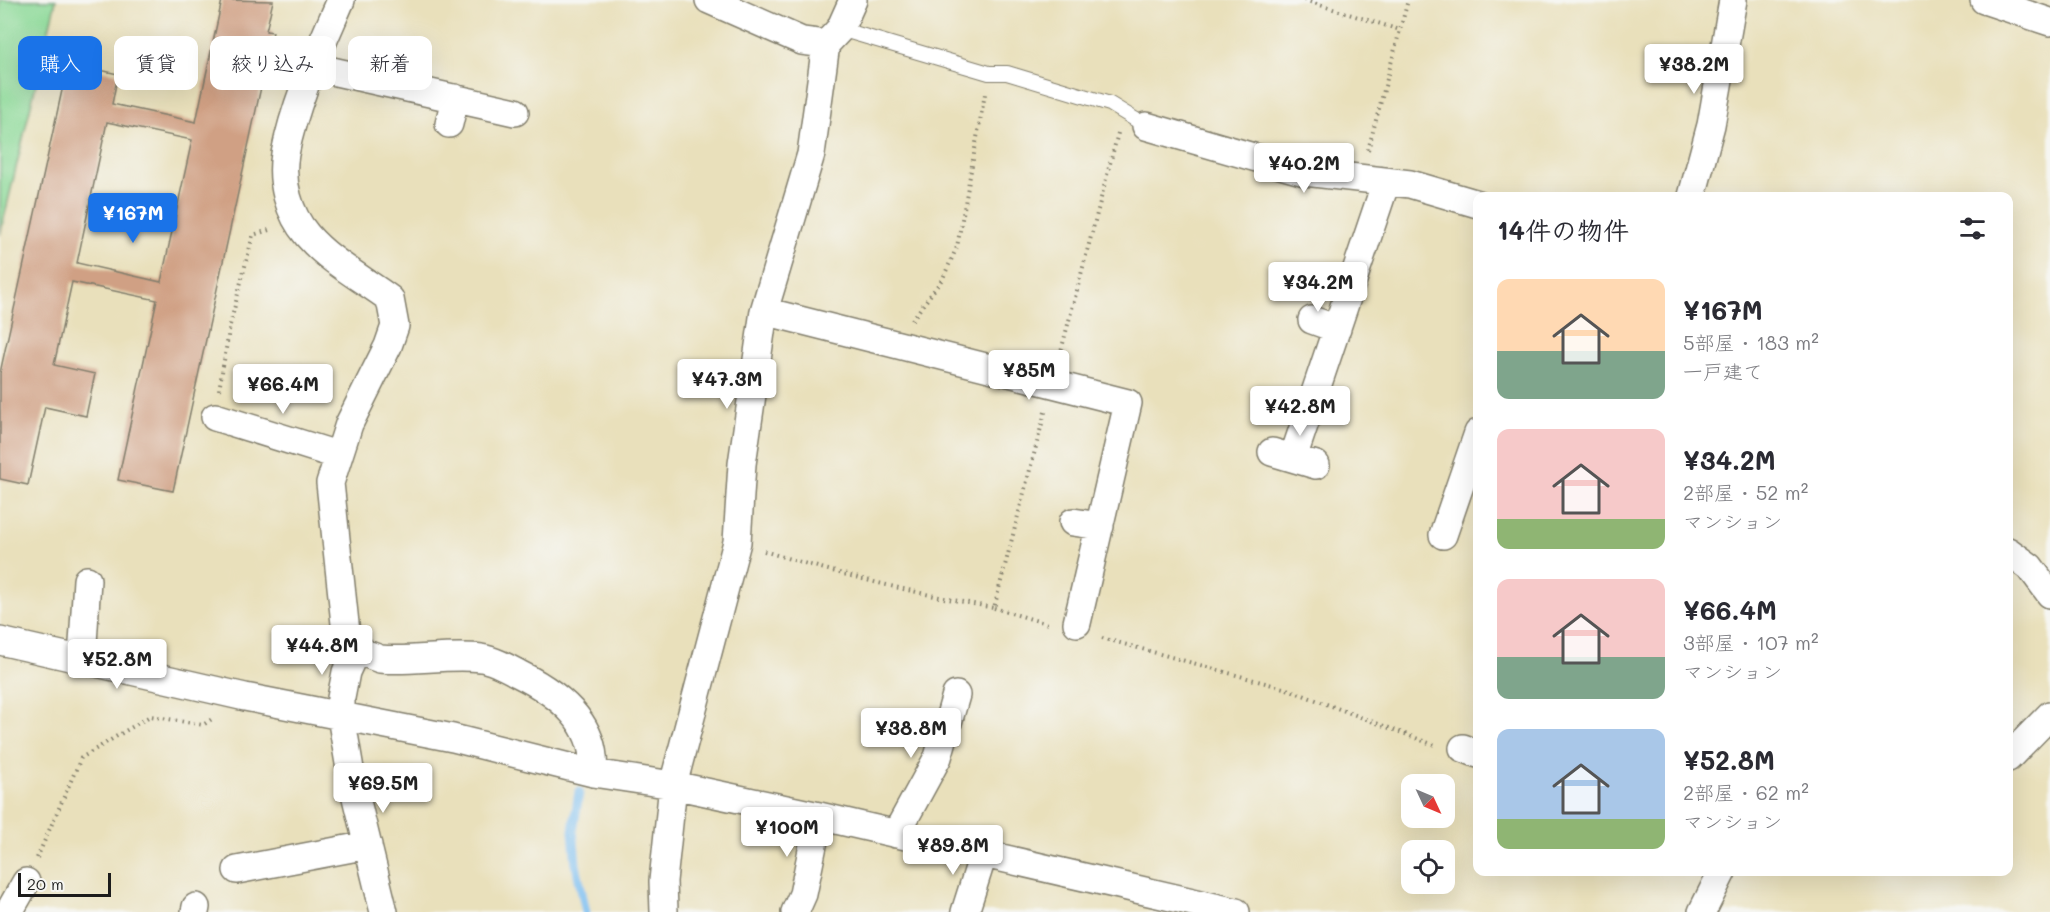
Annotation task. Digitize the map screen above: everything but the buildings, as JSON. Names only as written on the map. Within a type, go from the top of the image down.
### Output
[{"type":"street","points":[[326,36],[341,0]]},
{"type":"street","points":[[709,0],[802,41],[833,36]]},
{"type":"street","points":[[664,912],[663,881],[673,785],[737,542],[742,464],[764,311],[811,154],[833,36],[853,0]]},
{"type":"street","points":[[1693,192],[1711,125],[1733,0]]},
{"type":"street","points":[[1984,0],[2050,22]]},
{"type":"street","points":[[336,73],[452,111],[516,112]]},
{"type":"street","points":[[306,90],[285,155],[284,180],[290,208],[307,235],[333,258],[390,299],[395,326],[388,346],[349,424],[337,455],[330,483],[331,514],[346,633],[357,648],[380,659],[482,658],[529,678],[551,692],[576,714],[589,735],[595,759],[593,773]]},
{"type":"street","points":[[1146,126],[1305,172],[1410,184],[1473,203]]},
{"type":"street","points":[[1294,458],[1324,325],[1376,180]]},
{"type":"street","points":[[764,311],[1128,403],[1100,526],[1087,630]]},
{"type":"street","points":[[215,417],[337,455]]},
{"type":"street","points":[[1443,535],[1473,448]]},
{"type":"street","points":[[1073,522],[1100,526]]},
{"type":"street","points":[[2013,555],[2030,567],[2050,594]]},
{"type":"street","points":[[82,659],[87,580]]},
{"type":"street","points":[[0,640],[245,697],[453,738],[593,773],[673,785],[819,816],[983,855],[1149,903],[1236,912]]},
{"type":"street","points":[[357,648],[346,672],[341,698],[341,716],[352,781],[384,912]]},
{"type":"street","points":[[896,834],[938,757],[956,695]]},
{"type":"street","points":[[2013,753],[2050,715]]},
{"type":"street","points":[[795,912],[803,894],[819,816]]},
{"type":"street","points":[[237,870],[368,845]]},
{"type":"street","points":[[965,912],[983,855]]},
{"type":"street","points":[[1702,912],[1720,876]]},
{"type":"street","points":[[9,912],[26,882]]},
{"type":"lane","points":[[833,36],[989,73],[1007,73],[1110,104],[1146,126]]},
{"type":"path","points":[[1304,0],[1400,30]]},
{"type":"path","points":[[1376,180],[1368,143],[1408,0]]},
{"type":"path","points":[[895,344],[943,278],[957,247],[989,73]]},
{"type":"path","points":[[994,608],[1123,112]]},
{"type":"path","points":[[215,417],[230,325],[253,235],[298,222]]},
{"type":"path","points":[[737,542],[829,572],[919,594],[994,608],[1051,625]]},
{"type":"path","points":[[1087,630],[1287,689],[1448,751],[1470,751]]},
{"type":"path","points":[[26,882],[81,759],[150,716],[203,725],[245,697]]},
{"type":"green space","points":[[0,0],[56,0],[47,36],[18,36],[18,90],[35,90],[0,235]]},
{"type":"waterway","points":[[579,792],[573,831],[576,865],[586,912]]}]
